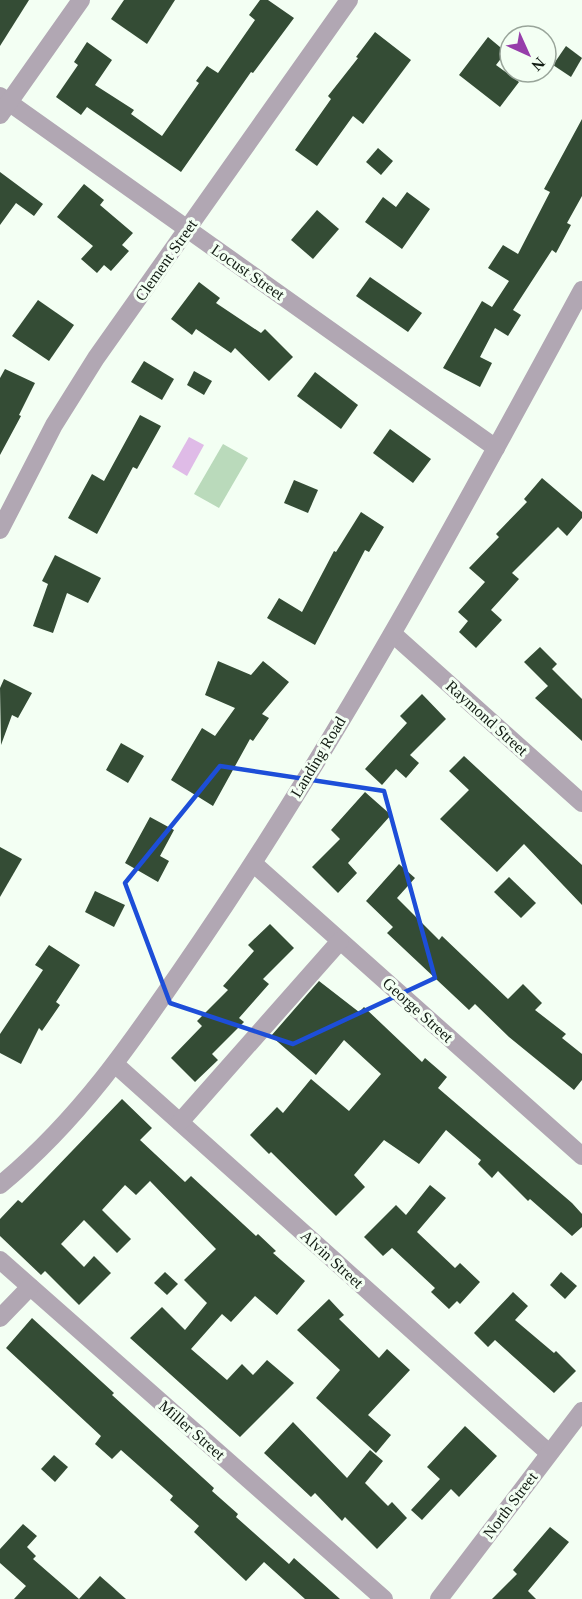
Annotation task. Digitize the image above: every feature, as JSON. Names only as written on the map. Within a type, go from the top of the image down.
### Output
[{"type":"street","points":[[3,105],[81,0]]},
{"type":"street","name":"Clement Street","points":[[0,530],[54,425],[96,358],[349,0]]},
{"type":"street","name":"Locust Street","points":[[3,105],[188,229],[496,448]]},
{"type":"street","name":"Landing Road","points":[[0,1185],[66,1124],[116,1065],[254,864],[393,634],[582,290]]},
{"type":"street","name":"Raymond Street","points":[[393,634],[582,803]]},
{"type":"street","name":"George Street","points":[[254,864],[582,1156]]},
{"type":"street","points":[[180,1122],[340,941]]},
{"type":"street","name":"Alvin Street","points":[[116,1065],[549,1453]]},
{"type":"street","name":"Miller Street","points":[[0,1260],[384,1599]]},
{"type":"street","points":[[0,1318],[30,1287]]},
{"type":"street","name":"North Street","points":[[439,1599],[582,1411]]},
{"type":"highlighted area","points":[[220,766],[384,791],[435,978],[293,1044],[170,1003],[125,883]]},
{"type":"green space","points":[[223,444],[248,458],[219,508],[194,494]]},
{"type":"shaded area","points":[[189,437],[204,445],[187,476],[172,467]]},
{"type":"building","points":[[0,0],[29,0],[0,46]]},
{"type":"building","points":[[124,0],[175,0],[147,44],[111,19]]},
{"type":"building","points":[[260,0],[268,0],[294,18],[253,73],[251,72],[181,172],[87,107],[81,115],[56,97],[78,65],[74,62],[87,42],[112,60],[95,85],[134,110],[131,114],[162,136],[199,83],[196,81],[207,66],[218,73],[255,20],[249,15]]},
{"type":"building","points":[[375,32],[411,60],[363,124],[353,116],[317,166],[295,150],[331,99],[328,96]]},
{"type":"building","points":[[488,37],[498,45],[496,65],[498,66],[498,84],[517,84],[500,107],[459,75]]},
{"type":"building","points":[[566,46],[582,58],[571,77],[558,68],[558,58]]},
{"type":"building","points":[[582,119],[582,196],[567,223],[571,225],[556,253],[552,250],[513,310],[521,315],[508,336],[495,328],[480,357],[492,363],[480,387],[443,368],[482,301],[492,307],[509,281],[488,268],[503,245],[518,254],[550,192],[544,189]]},
{"type":"building","points":[[378,148],[393,161],[381,175],[366,162]]},
{"type":"building","points":[[0,172],[43,204],[34,216],[16,203],[0,225]]},
{"type":"building","points":[[84,184],[104,200],[100,205],[133,233],[122,245],[129,251],[111,271],[104,265],[97,273],[81,259],[93,246],[57,217]]},
{"type":"building","points":[[407,192],[430,209],[402,249],[365,222],[383,197],[396,207]]},
{"type":"building","points":[[317,210],[339,229],[313,259],[291,240]]},
{"type":"building","points":[[370,277],[422,313],[408,332],[356,296]]},
{"type":"building","points":[[199,282],[220,298],[216,303],[261,333],[265,329],[293,357],[269,381],[235,348],[231,353],[196,329],[192,335],[171,319]]},
{"type":"building","points":[[38,300],[74,325],[49,361],[12,336]]},
{"type":"building","points":[[144,361],[174,379],[162,400],[131,382]]},
{"type":"building","points":[[5,369],[35,383],[19,415],[21,416],[0,455],[0,378]]},
{"type":"building","points":[[194,371],[212,381],[204,395],[187,385]]},
{"type":"building","points":[[315,372],[358,405],[341,429],[297,396]]},
{"type":"building","points":[[140,415],[161,426],[137,469],[133,467],[97,534],[68,518],[92,474],[104,481]]},
{"type":"building","points":[[390,429],[431,459],[413,483],[373,453]]},
{"type":"building","points":[[542,478],[582,512],[582,518],[567,536],[558,527],[512,573],[519,579],[491,610],[502,620],[476,648],[459,632],[468,621],[458,612],[485,582],[469,568],[499,537],[496,534],[527,502],[524,499]]},
{"type":"building","points":[[294,480],[318,490],[308,513],[284,503]]},
{"type":"building","points":[[361,512],[384,527],[369,552],[365,550],[315,645],[267,618],[279,598],[302,612],[334,551],[336,552]]},
{"type":"building","points":[[55,555],[101,578],[88,603],[67,593],[53,633],[33,626],[48,584],[42,581]]},
{"type":"building","points":[[540,647],[557,664],[552,669],[582,699],[582,741],[535,698],[548,686],[524,662]]},
{"type":"building","points":[[218,661],[251,675],[263,661],[289,682],[262,714],[269,718],[253,741],[250,739],[213,806],[171,780],[202,728],[215,736],[235,708],[205,695]]},
{"type":"building","points":[[4,679],[32,693],[18,718],[12,715],[1,745],[0,688]]},
{"type":"building","points":[[422,694],[446,719],[410,755],[419,763],[406,778],[396,769],[382,785],[365,769],[407,723],[400,716]]},
{"type":"building","points":[[121,743],[144,756],[128,783],[106,770]]},
{"type":"building","points":[[464,756],[582,865],[582,905],[524,844],[497,872],[440,819],[469,790],[449,771]]},
{"type":"building","points":[[365,792],[391,815],[348,863],[357,873],[338,893],[312,867],[340,839],[331,830]]},
{"type":"building","points":[[150,817],[174,830],[160,856],[169,861],[158,882],[125,863]]},
{"type":"building","points":[[0,847],[22,859],[0,897]]},
{"type":"building","points":[[399,864],[415,878],[397,898],[439,940],[442,936],[508,999],[523,984],[542,1003],[535,1010],[566,1034],[562,1038],[582,1054],[582,1080],[574,1090],[509,1037],[475,1004],[469,1010],[387,933],[393,927],[366,901]]},
{"type":"building","points":[[509,877],[536,903],[521,918],[494,892]]},
{"type":"building","points":[[95,891],[125,905],[114,927],[85,912]]},
{"type":"building","points":[[270,924],[294,948],[263,979],[269,984],[239,1018],[244,1022],[212,1054],[218,1060],[195,1082],[171,1058],[202,1026],[197,1021],[228,990],[223,986],[254,951],[248,945]]},
{"type":"building","points":[[49,945],[80,965],[56,1002],[60,1005],[42,1031],[39,1028],[21,1064],[0,1053],[0,1034],[43,970],[35,965]]},
{"type":"building","points":[[319,981],[359,1012],[364,1007],[422,1062],[425,1058],[447,1077],[438,1088],[572,1203],[582,1214],[582,1227],[572,1236],[530,1199],[528,1201],[498,1171],[492,1178],[478,1164],[481,1160],[446,1130],[419,1164],[384,1140],[354,1175],[365,1187],[336,1216],[271,1152],[269,1154],[250,1135],[277,1107],[283,1113],[311,1079],[349,1111],[381,1074],[344,1040],[316,1075],[271,1036]]},
{"type":"building","points":[[122,1099],[152,1128],[140,1140],[185,1182],[191,1176],[256,1236],[258,1234],[276,1251],[273,1253],[305,1281],[277,1315],[255,1296],[231,1322],[222,1314],[191,1349],[227,1380],[242,1364],[253,1375],[267,1360],[294,1383],[240,1437],[130,1338],[162,1307],[185,1330],[207,1303],[184,1280],[216,1249],[150,1181],[136,1195],[125,1185],[102,1210],[131,1239],[117,1253],[84,1220],[61,1244],[84,1267],[94,1256],[111,1273],[79,1305],[45,1271],[41,1275],[0,1236],[0,1219],[18,1200],[22,1203]]},
{"type":"building","points":[[430,1185],[446,1198],[417,1232],[455,1268],[460,1263],[480,1282],[460,1304],[457,1301],[449,1309],[431,1292],[435,1288],[392,1248],[383,1256],[364,1237],[396,1205],[406,1215]]},
{"type":"building","points":[[165,1272],[178,1284],[167,1295],[154,1283]]},
{"type":"building","points":[[561,1272],[577,1286],[565,1299],[550,1285]]},
{"type":"building","points":[[513,1292],[528,1306],[515,1320],[554,1353],[556,1351],[576,1371],[554,1393],[495,1340],[488,1347],[474,1333]]},
{"type":"building","points":[[329,1299],[344,1315],[339,1319],[379,1358],[387,1349],[410,1370],[368,1415],[391,1435],[376,1453],[316,1398],[340,1370],[297,1330]]},
{"type":"building","points":[[32,1318],[214,1488],[212,1491],[238,1514],[236,1517],[289,1564],[294,1558],[340,1599],[305,1599],[264,1562],[246,1581],[194,1532],[199,1526],[170,1500],[173,1496],[121,1450],[112,1459],[95,1444],[101,1436],[6,1348]]},
{"type":"building","points":[[293,1422],[347,1478],[370,1450],[383,1461],[365,1483],[388,1506],[392,1502],[407,1518],[377,1549],[345,1517],[342,1521],[315,1493],[311,1497],[264,1453]]},
{"type":"building","points":[[465,1426],[497,1456],[459,1497],[451,1489],[422,1520],[411,1510],[440,1479],[427,1467]]},
{"type":"building","points":[[54,1455],[68,1467],[55,1482],[41,1469]]},
{"type":"building","points":[[23,1524],[37,1536],[27,1547],[36,1556],[33,1559],[79,1599],[14,1599],[26,1586],[0,1563],[0,1549]]},
{"type":"building","points":[[550,1527],[569,1542],[528,1591],[536,1599],[492,1599],[517,1574],[513,1570]]},
{"type":"building","points":[[100,1576],[126,1599],[79,1599]]}]
